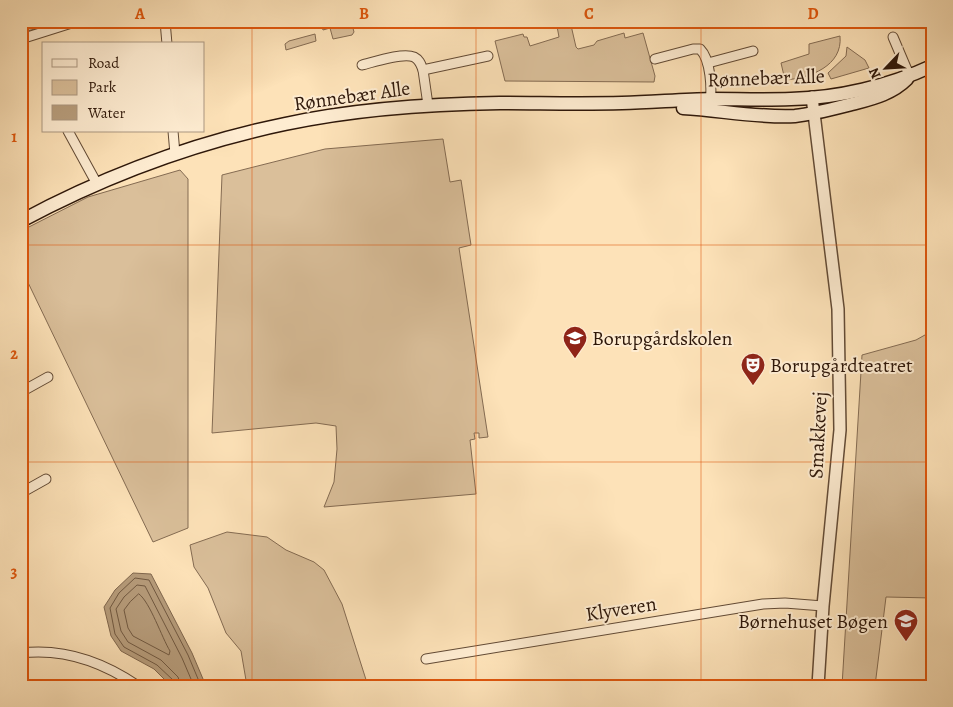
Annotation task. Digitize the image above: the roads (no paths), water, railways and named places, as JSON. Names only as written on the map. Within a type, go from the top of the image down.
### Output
[{"type":"main road","name":"Rønnebær Alle","points":[[21,222],[62,199],[175,154],[286,124],[342,114],[428,105],[710,104],[793,99],[866,88],[910,77],[932,66]]},
{"type":"main road","name":"Rønnebær Alle","points":[[710,104],[747,114],[795,116],[834,109],[878,97],[898,89],[910,77]]},
{"type":"street","points":[[21,39],[78,21]]},
{"type":"street","points":[[165,21],[167,42]]},
{"type":"street","points":[[893,37],[910,77]]},
{"type":"street","points":[[655,59],[693,49],[700,50],[708,64],[710,104]]},
{"type":"street","points":[[708,64],[754,51]]},
{"type":"street","points":[[362,65],[406,55],[415,58],[420,62],[423,70],[428,105]]},
{"type":"street","points":[[423,70],[488,56]]},
{"type":"street","name":"Smakkevej","points":[[812,97],[836,293],[840,430],[823,606],[818,686]]},
{"type":"street","points":[[69,132],[97,184]]},
{"type":"street","points":[[173,132],[175,154]]},
{"type":"street","points":[[21,392],[48,377]]},
{"type":"street","points":[[21,493],[46,479]]},
{"type":"street","name":"Klyveren","points":[[426,659],[763,604],[823,606]]},
{"type":"street","points":[[21,653],[60,653],[88,660],[114,670],[138,686]]},
{"type":"water","points":[[133,573],[151,574],[192,653],[206,686],[171,686],[154,669],[121,651],[111,636],[104,607],[115,590]]},
{"type":"place","name":"Borupgårdskolen","points":[[575,359]]},
{"type":"place","name":"Borupgårdteatret","points":[[753,386]]},
{"type":"place","name":"Børnehuset Bøgen","points":[[906,642]]}]
